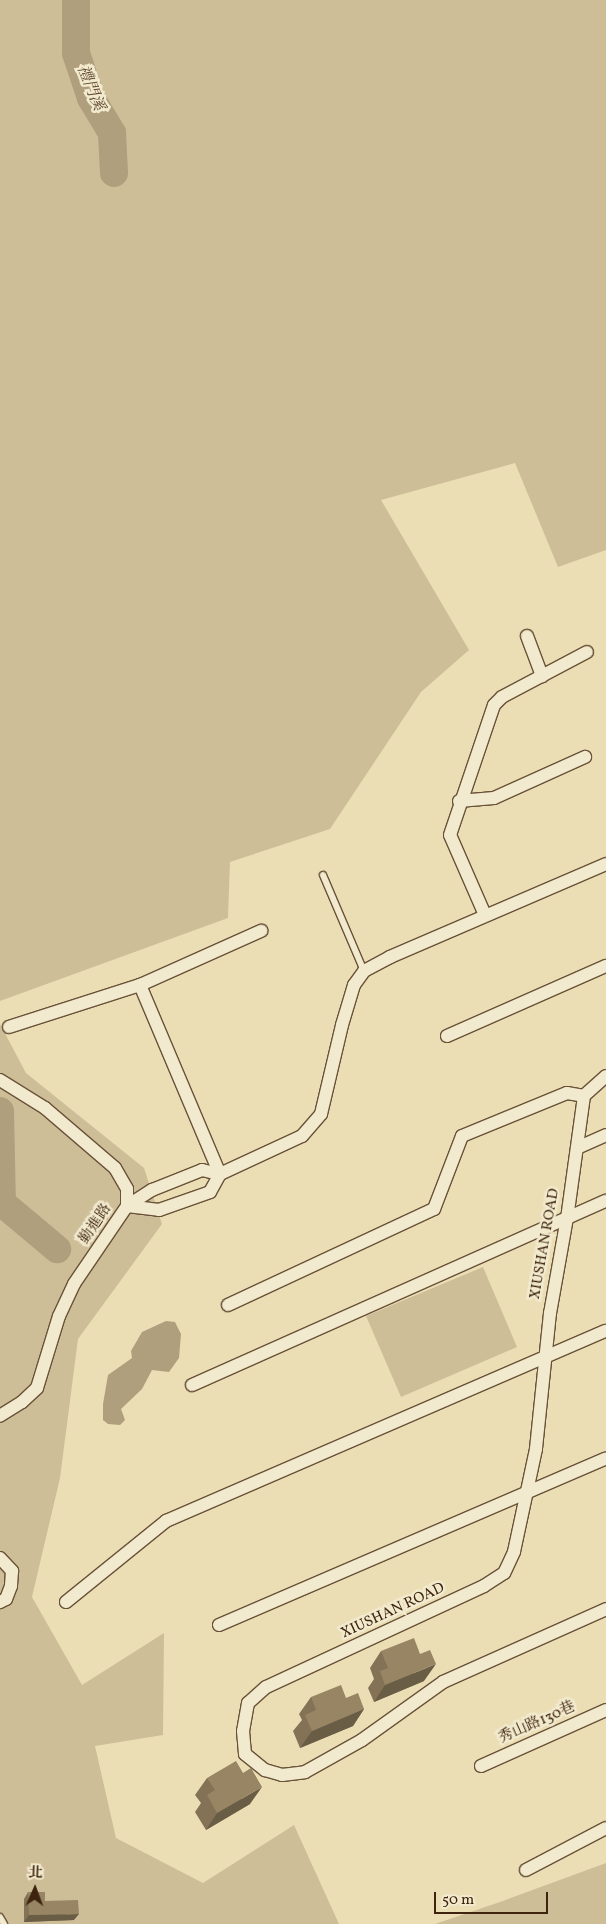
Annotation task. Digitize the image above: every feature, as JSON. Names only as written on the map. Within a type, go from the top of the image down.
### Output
[{"type":"street","points":[[527,636],[542,676]]},
{"type":"street","points":[[485,915],[450,835],[494,706],[502,697],[586,652]]},
{"type":"street","points":[[460,802],[494,798],[585,757]]},
{"type":"street","points":[[127,1206],[159,1210],[210,1192],[220,1174],[302,1136],[321,1114],[342,1025],[354,985],[364,972],[390,957],[606,864]]},
{"type":"street","points":[[9,1027],[140,984],[261,931]]},
{"type":"street","points":[[447,1036],[606,966]]},
{"type":"street","points":[[140,984],[220,1174]]},
{"type":"street","points":[[228,1304],[434,1209],[462,1136],[568,1093],[584,1096],[606,1076]]},
{"type":"street","name":"勤進路","points":[[0,1080],[45,1108],[115,1168],[126,1189],[127,1206],[74,1284],[59,1316],[37,1388],[22,1402],[0,1416]]},
{"type":"street","name":"XIUSHAN ROAD","points":[[584,1096],[568,1218],[544,1358],[536,1449],[514,1552],[504,1573],[484,1586],[266,1687],[248,1703],[243,1732],[245,1754],[282,1775],[305,1772],[362,1740],[443,1682],[606,1609]]},
{"type":"street","points":[[577,1148],[606,1135]]},
{"type":"street","points":[[127,1206],[152,1190],[202,1170],[220,1174]]},
{"type":"street","points":[[192,1385],[606,1201]]},
{"type":"street","points":[[66,1602],[166,1521],[606,1331]]},
{"type":"street","points":[[219,1625],[606,1458]]},
{"type":"street","points":[[0,1558],[12,1570],[11,1586],[6,1599],[0,1602]]},
{"type":"street","name":"秀山路130巷","points":[[481,1766],[606,1710]]},
{"type":"street","points":[[526,1870],[606,1828]]},
{"type":"lane","points":[[323,875],[364,972]]},
{"type":"lane","points":[[0,1917],[4,1924]]},
{"type":"shaded area","points":[[0,0],[606,0],[606,550],[558,567],[515,463],[381,500],[469,650],[421,692],[330,829],[230,862],[228,918],[0,1001]]},
{"type":"shaded area","points":[[0,1024],[26,1073],[144,1168],[162,1224],[78,1339],[60,1478],[32,1597],[82,1685],[164,1633],[163,1735],[95,1746],[116,1838],[203,1883],[294,1825],[339,1924],[0,1924]]},
{"type":"shaded area","points":[[483,1267],[517,1347],[401,1397],[366,1316]]},
{"type":"shaded area","points":[[166,1321],[175,1322],[181,1334],[179,1358],[169,1372],[152,1370],[142,1389],[121,1409],[125,1420],[120,1425],[108,1424],[103,1420],[103,1404],[108,1375],[132,1358],[131,1351],[142,1332]]},
{"type":"shaded area","points":[[606,1863],[606,1924],[435,1924],[500,1902]]},
{"type":"building","points":[[414,1638],[420,1654],[430,1650],[436,1664],[385,1685],[380,1671],[388,1668],[381,1651]]},
{"type":"building","points":[[341,1685],[346,1698],[358,1693],[364,1709],[312,1731],[305,1715],[316,1710],[311,1697]]},
{"type":"building","points":[[236,1761],[243,1773],[251,1768],[262,1787],[217,1813],[207,1795],[215,1790],[207,1778]]},
{"type":"building","points":[[28,1892],[45,1892],[45,1901],[78,1900],[79,1914],[29,1915]]},
{"type":"waterway","name":"禮門溪","points":[[76,0],[76,53],[91,98],[112,133],[114,173]]},
{"type":"waterway","points":[[0,1111],[2,1203],[57,1249]]}]
